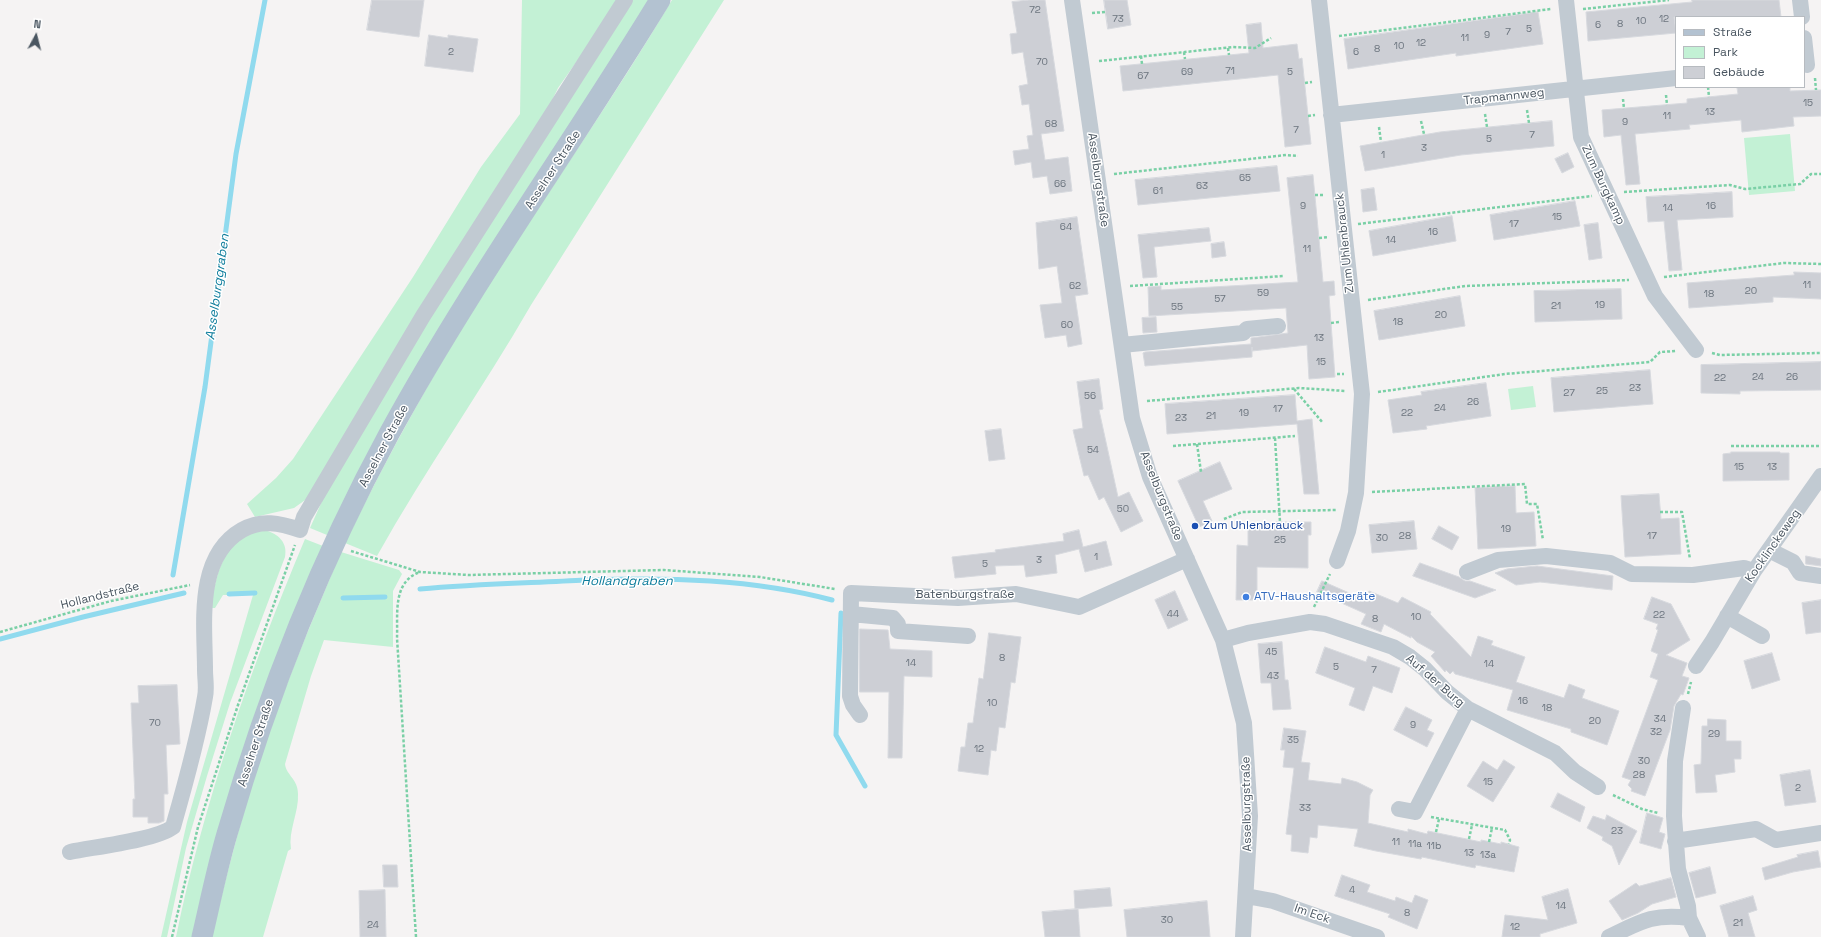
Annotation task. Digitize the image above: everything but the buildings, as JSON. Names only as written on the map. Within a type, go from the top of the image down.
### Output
[{"type":"main road","name":"Asselner Straße","points":[[202,937],[226,837],[248,764],[280,672],[334,544],[389,434],[440,346],[622,64],[660,0]]},
{"type":"street","points":[[70,852],[153,836],[166,832],[173,827],[206,696],[205,608],[207,584],[212,567],[221,549],[235,534],[249,526],[264,523],[279,523],[300,530],[304,517],[423,316],[625,0]]},
{"type":"street","name":"Asselburgstraße","points":[[1072,0],[1132,418],[1150,477],[1223,640],[1244,723],[1250,816],[1243,937]]},
{"type":"street","name":"Zum Uhlenbrauck","points":[[1319,0],[1362,394],[1356,493],[1348,531],[1337,561]]},
{"type":"street","points":[[1800,0],[1802,16]]},
{"type":"street","name":"Zum Burgkamp","points":[[1566,3],[1581,137],[1655,296],[1696,350]]},
{"type":"street","points":[[1805,42],[1811,67]]},
{"type":"street","name":"Trapmannweg","points":[[1331,115],[1675,78]]},
{"type":"street","points":[[1122,345],[1243,333],[1246,329],[1278,326]]},
{"type":"street","name":"Kocklinckeweg","points":[[1696,666],[1754,571],[1821,476]]},
{"type":"street","points":[[1769,550],[1793,562],[1800,573],[1821,576]]},
{"type":"street","points":[[1467,572],[1498,560],[1546,556],[1610,563],[1632,574],[1693,575],[1744,568],[1754,571]]},
{"type":"street","name":"Batenburgstraße","points":[[852,593],[958,598],[1016,594],[1079,607],[1187,560]]},
{"type":"street","points":[[852,593],[850,696],[853,705],[860,715]]},
{"type":"street","points":[[851,614],[893,618],[898,624],[898,631],[968,636]]},
{"type":"street","points":[[1727,616],[1762,636]]},
{"type":"street","name":"Auf der Burg","points":[[1223,640],[1248,633],[1310,622],[1331,626],[1393,647],[1410,657],[1425,669],[1446,692],[1468,709],[1555,754],[1575,772],[1598,787]]},
{"type":"street","points":[[1683,708],[1675,761],[1674,816],[1678,869],[1688,906],[1689,918],[1698,937]]},
{"type":"street","points":[[1399,809],[1415,812],[1468,709]]},
{"type":"street","points":[[1676,842],[1756,829],[1776,840],[1821,833]]},
{"type":"street","name":"Im Eck","points":[[1246,896],[1273,901],[1377,937]]},
{"type":"street","points":[[1609,937],[1656,917],[1670,915],[1689,918]]},
{"type":"path","points":[[1323,38],[1566,3],[1583,9],[1669,0]]},
{"type":"path","points":[[1092,13],[1105,12]]},
{"type":"path","points":[[1099,61],[1228,48],[1255,48],[1271,38]]},
{"type":"path","points":[[1228,48],[1229,55]]},
{"type":"path","points":[[1184,52],[1185,59]]},
{"type":"path","points":[[1141,56],[1142,64]]},
{"type":"path","points":[[1811,67],[1816,90]]},
{"type":"path","points":[[1708,88],[1709,97]]},
{"type":"path","points":[[1526,103],[1529,123]]},
{"type":"path","points":[[1484,108],[1487,127]]},
{"type":"path","points":[[1420,114],[1424,134]]},
{"type":"path","points":[[1378,119],[1381,142]]},
{"type":"path","points":[[1114,174],[1286,155],[1298,156]]},
{"type":"path","points":[[1343,226],[1608,194],[1730,185],[1745,189],[1800,184],[1811,174],[1821,174]]},
{"type":"path","points":[[1352,302],[1466,286],[1647,279],[1784,263],[1821,264]]},
{"type":"path","points":[[1130,286],[1284,276]]},
{"type":"path","points":[[1147,401],[1294,389],[1353,391],[1362,394],[1505,374],[1650,362],[1660,352],[1696,350],[1720,355],[1821,352]]},
{"type":"path","points":[[1294,389],[1323,422]]},
{"type":"path","points":[[1173,446],[1295,436]]},
{"type":"path","points":[[1275,438],[1280,522]]},
{"type":"path","points":[[1197,444],[1201,472]]},
{"type":"path","points":[[1731,446],[1821,446]]},
{"type":"path","points":[[1356,493],[1525,484],[1527,504],[1537,504],[1546,556]]},
{"type":"path","points":[[1224,519],[1242,512],[1331,512],[1342,509]]},
{"type":"path","points":[[1660,512],[1682,512],[1693,575]]},
{"type":"path","points":[[172,937],[198,827],[238,705],[300,530]]},
{"type":"path","points":[[334,544],[364,556],[420,572],[475,575],[625,570],[689,571],[773,578],[852,593]]},
{"type":"path","points":[[1310,622],[1310,615],[1337,561]]},
{"type":"path","points":[[416,937],[397,646],[400,591],[404,583],[412,575],[420,572]]},
{"type":"path","name":"Hollandstraße","points":[[0,632],[111,601],[166,589],[207,584]]},
{"type":"path","points":[[1683,708],[1696,666]]},
{"type":"path","points":[[1598,787],[1642,809],[1674,816]]},
{"type":"path","points":[[1415,812],[1419,815],[1505,830],[1510,840],[1509,844]]},
{"type":"path","points":[[1436,832],[1439,819]]},
{"type":"path","points":[[1469,839],[1472,825]]},
{"type":"path","points":[[1489,842],[1492,828]]},
{"type":"green space","points":[[522,0],[620,0],[558,88],[547,111],[308,498],[294,508],[255,517],[247,504],[276,478],[293,459],[413,277],[481,167],[520,114]]},
{"type":"green space","points":[[631,0],[650,0],[327,535],[310,528],[323,499],[384,391]]},
{"type":"green space","points":[[672,0],[724,0],[414,492],[377,556],[345,543],[396,443],[452,345],[491,281],[628,71]]},
{"type":"green space","points":[[1790,134],[1795,191],[1749,195],[1744,138]]},
{"type":"green space","points":[[1533,386],[1536,407],[1511,410],[1508,389]]},
{"type":"green space","points":[[265,530],[281,539],[285,547],[285,557],[230,703],[186,848],[167,937],[161,937],[187,822],[253,595],[223,595],[215,608],[210,608],[217,577],[220,567],[230,549],[238,541],[249,534]]},
{"type":"green space","points":[[305,539],[323,546],[193,937],[176,937],[200,835],[231,735],[266,636]]},
{"type":"green space","points":[[341,552],[399,570],[402,574],[393,591],[393,647],[324,640],[311,676],[285,764],[287,771],[296,785],[298,801],[291,835],[291,849],[288,851],[263,937],[212,937],[236,840],[272,723]]},
{"type":"waterway","name":"Asselburggraben","points":[[173,575],[205,387],[236,154],[265,0]]},
{"type":"waterway","name":"Hollandgraben","points":[[420,589],[586,580],[679,579],[772,588],[832,600]]},
{"type":"waterway","points":[[0,639],[83,617],[184,593]]},
{"type":"waterway","name":"Hollandgraben","points":[[229,594],[255,593]]},
{"type":"waterway","name":"Hollandgraben","points":[[343,598],[385,597]]},
{"type":"waterway","name":"Hollandgraben","points":[[841,613],[836,735],[865,786]]},
{"type":"place","name":"Zum Uhlenbrauck","points":[[1195,526]]},
{"type":"place","name":"ATV-Haushaltsgeräte","points":[[1246,597]]}]
